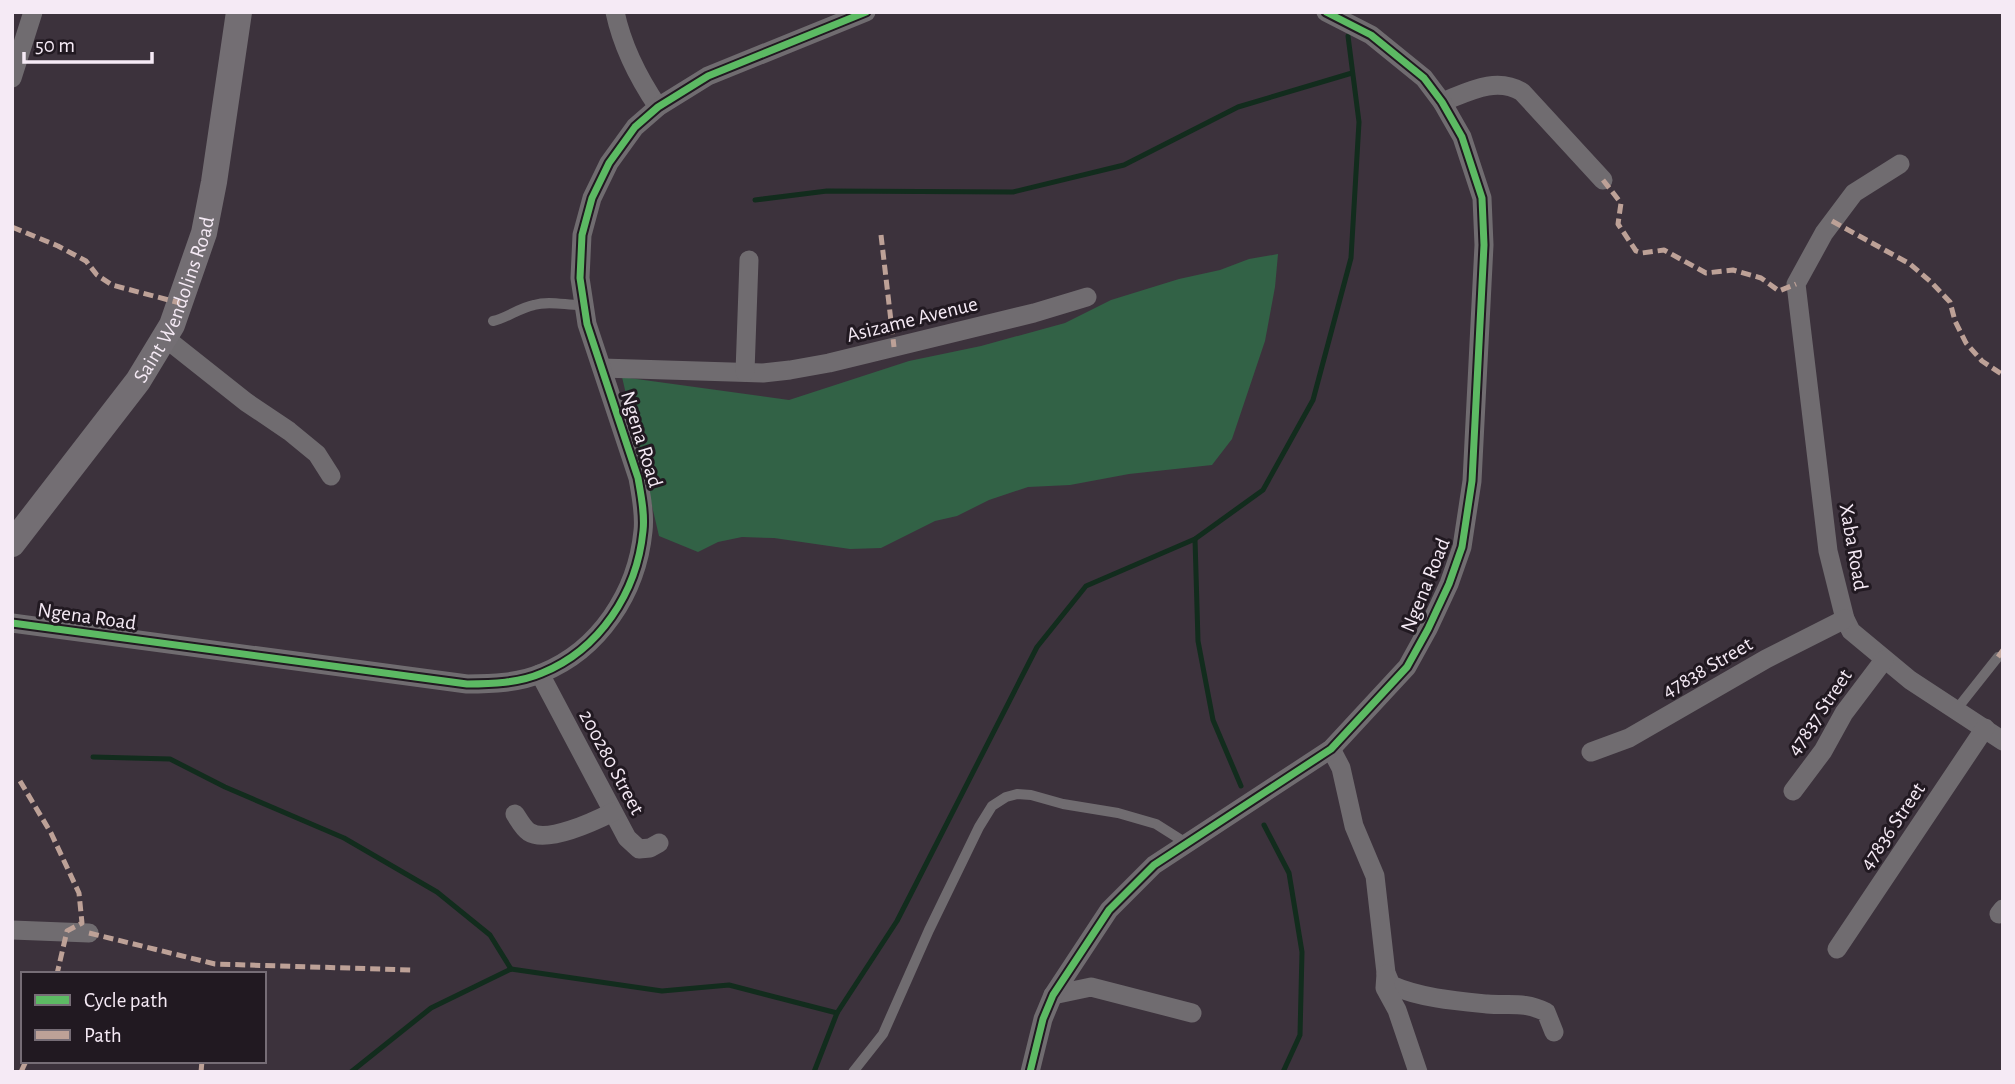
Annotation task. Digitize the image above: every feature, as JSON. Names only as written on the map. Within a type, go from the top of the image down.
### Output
[{"type":"street","points":[[12,78],[33,12]]},
{"type":"street","name":"Saint Wendolins Road","points":[[12,544],[138,382],[172,325],[204,233],[215,182],[239,12]]},
{"type":"street","points":[[615,12],[619,30],[657,107]]},
{"type":"street","name":"Ngena Road","points":[[12,624],[467,684],[494,684],[540,674],[564,663],[590,644],[613,615],[633,578],[643,531],[638,478],[587,324],[580,278],[582,235],[593,198],[609,163],[635,127],[657,107],[708,76],[866,12]]},
{"type":"street","name":"Ngena Road","points":[[1030,1072],[1043,1019],[1053,995],[1109,910],[1154,864],[1331,749],[1407,667],[1449,584],[1462,547],[1472,481],[1484,245],[1482,198],[1462,137],[1442,102],[1424,78],[1371,35],[1326,12]]},
{"type":"street","points":[[1442,102],[1492,85],[1511,85],[1522,92],[1603,180]]},
{"type":"street","name":"Xaba Road","points":[[1900,164],[1854,193],[1828,227],[1796,284],[1828,551],[1844,619],[1852,631],[1884,660],[2003,740]]},
{"type":"street","points":[[744,372],[750,260]]},
{"type":"street","name":"Asizame Avenue","points":[[602,368],[763,373],[829,363],[1034,313],[1087,297]]},
{"type":"street","points":[[164,337],[246,402],[299,439],[317,454],[331,476]]},
{"type":"street","name":"47838 Street","points":[[1591,752],[1629,738],[1766,659],[1844,619]]},
{"type":"street","name":"47837 Street","points":[[1793,791],[1823,751],[1844,713],[1884,660]]},
{"type":"street","name":"200280 Street","points":[[540,674],[612,812],[633,846],[643,849],[659,843]]},
{"type":"street","name":"47836 Street","points":[[1837,949],[1985,728]]},
{"type":"street","points":[[1331,749],[1340,768],[1354,826],[1375,876],[1386,971],[1385,988],[1397,1010],[1418,1072]]},
{"type":"street","points":[[515,814],[527,831],[538,835],[580,828],[612,812]]},
{"type":"street","points":[[12,930],[89,933]]},
{"type":"street","points":[[1386,971],[1391,985],[1409,993],[1488,1004],[1531,1005],[1546,1012],[1554,1032]]},
{"type":"street","points":[[1053,995],[1091,987],[1192,1013]]},
{"type":"lane","points":[[493,321],[507,318],[534,304],[584,305]]},
{"type":"lane","points":[[1956,710],[1998,657]]},
{"type":"lane","points":[[853,1072],[883,1034],[979,827],[992,807],[1006,797],[1017,794],[1031,795],[1063,804],[1118,813],[1156,824],[1186,843]]},
{"type":"green space","points":[[1278,254],[1265,341],[1232,439],[1212,465],[1129,474],[1070,485],[1028,487],[989,500],[957,516],[935,521],[881,548],[850,549],[774,538],[742,537],[718,542],[698,552],[659,536],[622,377],[789,400],[909,361],[981,346],[1065,323],[1111,300],[1179,279],[1220,270],[1249,259]]},
{"type":"waterway","points":[[814,1072],[837,1013],[897,921],[1037,647],[1086,586],[1195,539],[1263,490],[1313,400],[1351,258],[1359,122],[1348,36]]},
{"type":"waterway","points":[[755,200],[827,191],[1013,192],[1124,165],[1238,107],[1352,73]]},
{"type":"waterway","points":[[1195,539],[1198,641],[1213,720],[1241,786]]},
{"type":"waterway","points":[[93,757],[170,759],[225,787],[344,838],[437,892],[490,935],[511,969]]},
{"type":"waterway","points":[[1264,825],[1289,873],[1302,952],[1300,1035],[1283,1072]]},
{"type":"waterway","points":[[351,1072],[431,1008],[511,969],[662,991],[729,985],[837,1013]]},
{"type":"marked path","points":[[1603,180],[1621,203],[1618,224],[1636,251],[1642,253],[1664,250],[1706,273],[1733,270],[1761,278],[1779,291],[1796,284]]},
{"type":"marked path","points":[[1832,221],[1910,264],[1931,282],[1950,302],[1955,321],[1966,343],[1982,361],[2003,375]]},
{"type":"marked path","points":[[12,227],[86,261],[97,275],[112,285],[180,303]]},
{"type":"marked path","points":[[881,235],[894,347]]},
{"type":"marked path","points":[[1998,657],[2003,650]]},
{"type":"marked path","points":[[20,781],[51,833],[79,893],[82,923],[67,931],[57,972]]},
{"type":"marked path","points":[[89,933],[215,964],[412,970]]},
{"type":"marked path","points":[[21,1072],[25,1063]]},
{"type":"marked path","points":[[201,1072],[202,1063]]},
{"type":"cycle path","points":[[12,623],[467,684],[524,679],[562,663],[581,650],[612,617],[623,597],[633,576],[643,525],[638,478],[587,324],[580,278],[582,235],[592,198],[609,163],[635,127],[658,107],[708,76],[866,12]]},
{"type":"cycle path","points":[[1030,1072],[1043,1019],[1053,995],[1109,910],[1154,865],[1331,749],[1407,667],[1449,584],[1462,547],[1472,481],[1484,245],[1482,198],[1462,137],[1442,102],[1424,78],[1371,35],[1326,12]]}]
